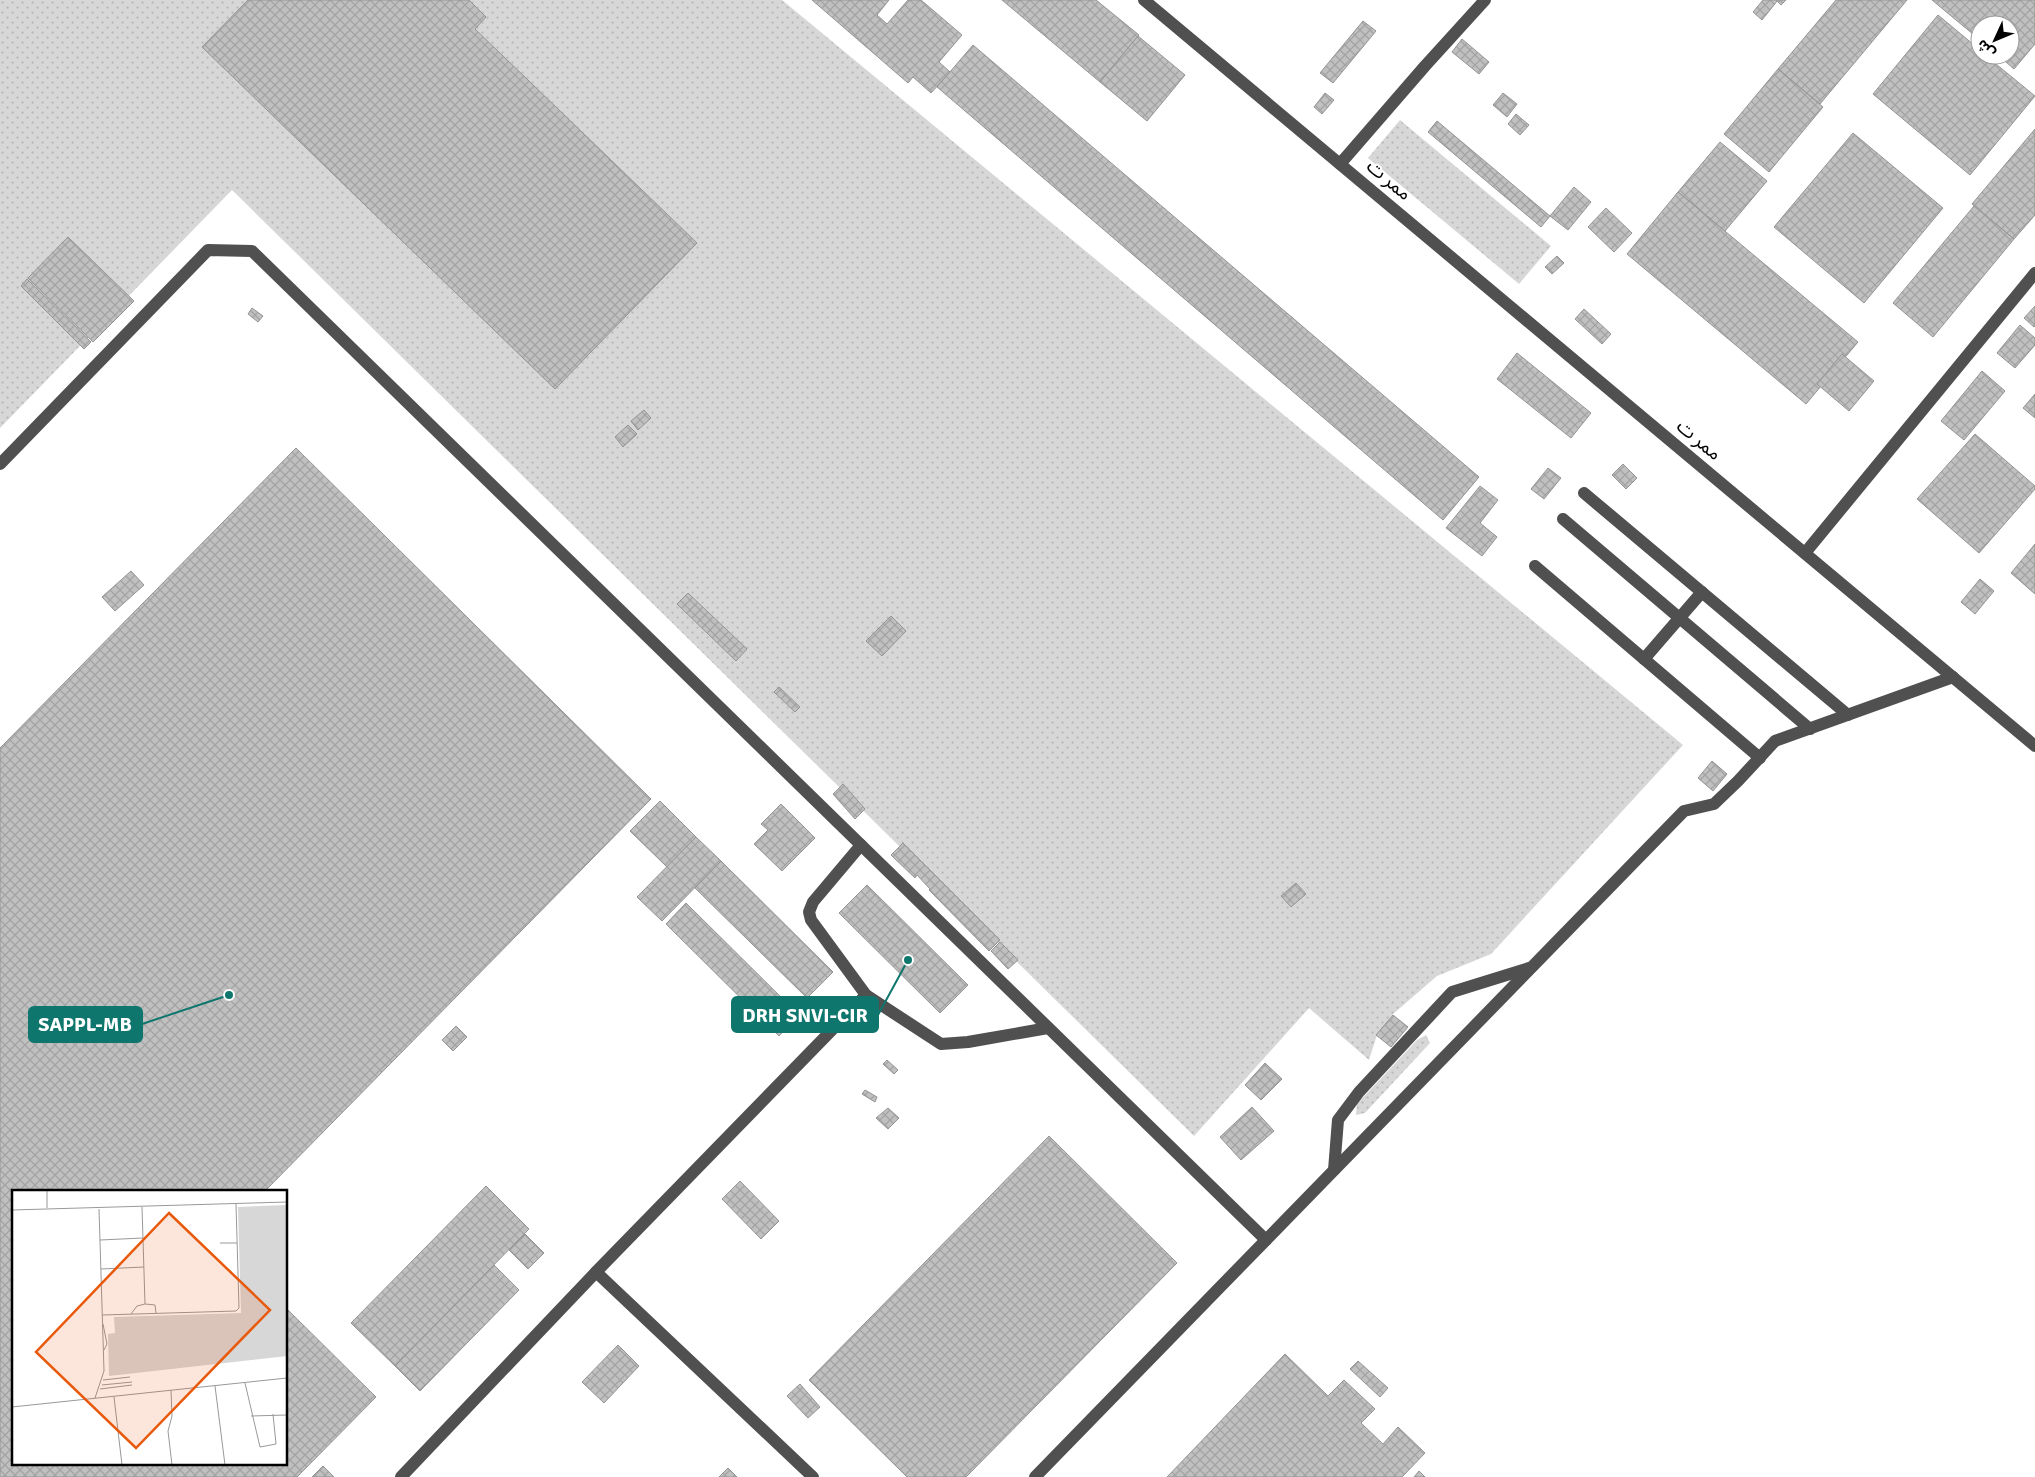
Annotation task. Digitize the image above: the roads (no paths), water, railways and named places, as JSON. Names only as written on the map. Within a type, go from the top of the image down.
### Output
[{"type":"street","name":"ممر ت","points":[[1144,0],[2035,746]]},
{"type":"street","points":[[1340,164],[1485,0]]},
{"type":"street","points":[[0,464],[208,250],[252,251],[1266,1240]]},
{"type":"street","points":[[1805,553],[2035,273]]},
{"type":"street","points":[[1584,493],[1848,715]]},
{"type":"street","points":[[1563,519],[1810,729]]},
{"type":"street","points":[[1535,566],[1760,758]]},
{"type":"street","points":[[1644,659],[1702,592]]},
{"type":"street","points":[[1035,1477],[1684,811],[1714,804],[1775,741],[1953,677]]},
{"type":"street","points":[[861,845],[813,902],[809,912],[810,920],[866,995],[941,1044],[968,1042],[1048,1028]]},
{"type":"street","points":[[1334,1170],[1338,1120],[1359,1092],[1452,992],[1532,968]]},
{"type":"street","points":[[401,1477],[596,1272],[866,995]]},
{"type":"street","points":[[596,1272],[813,1477]]},
{"type":"place","name":"DRH SNVI-CIR","points":[[908,960]]},
{"type":"place","name":"SAPPL-MB","points":[[229,995]]}]
